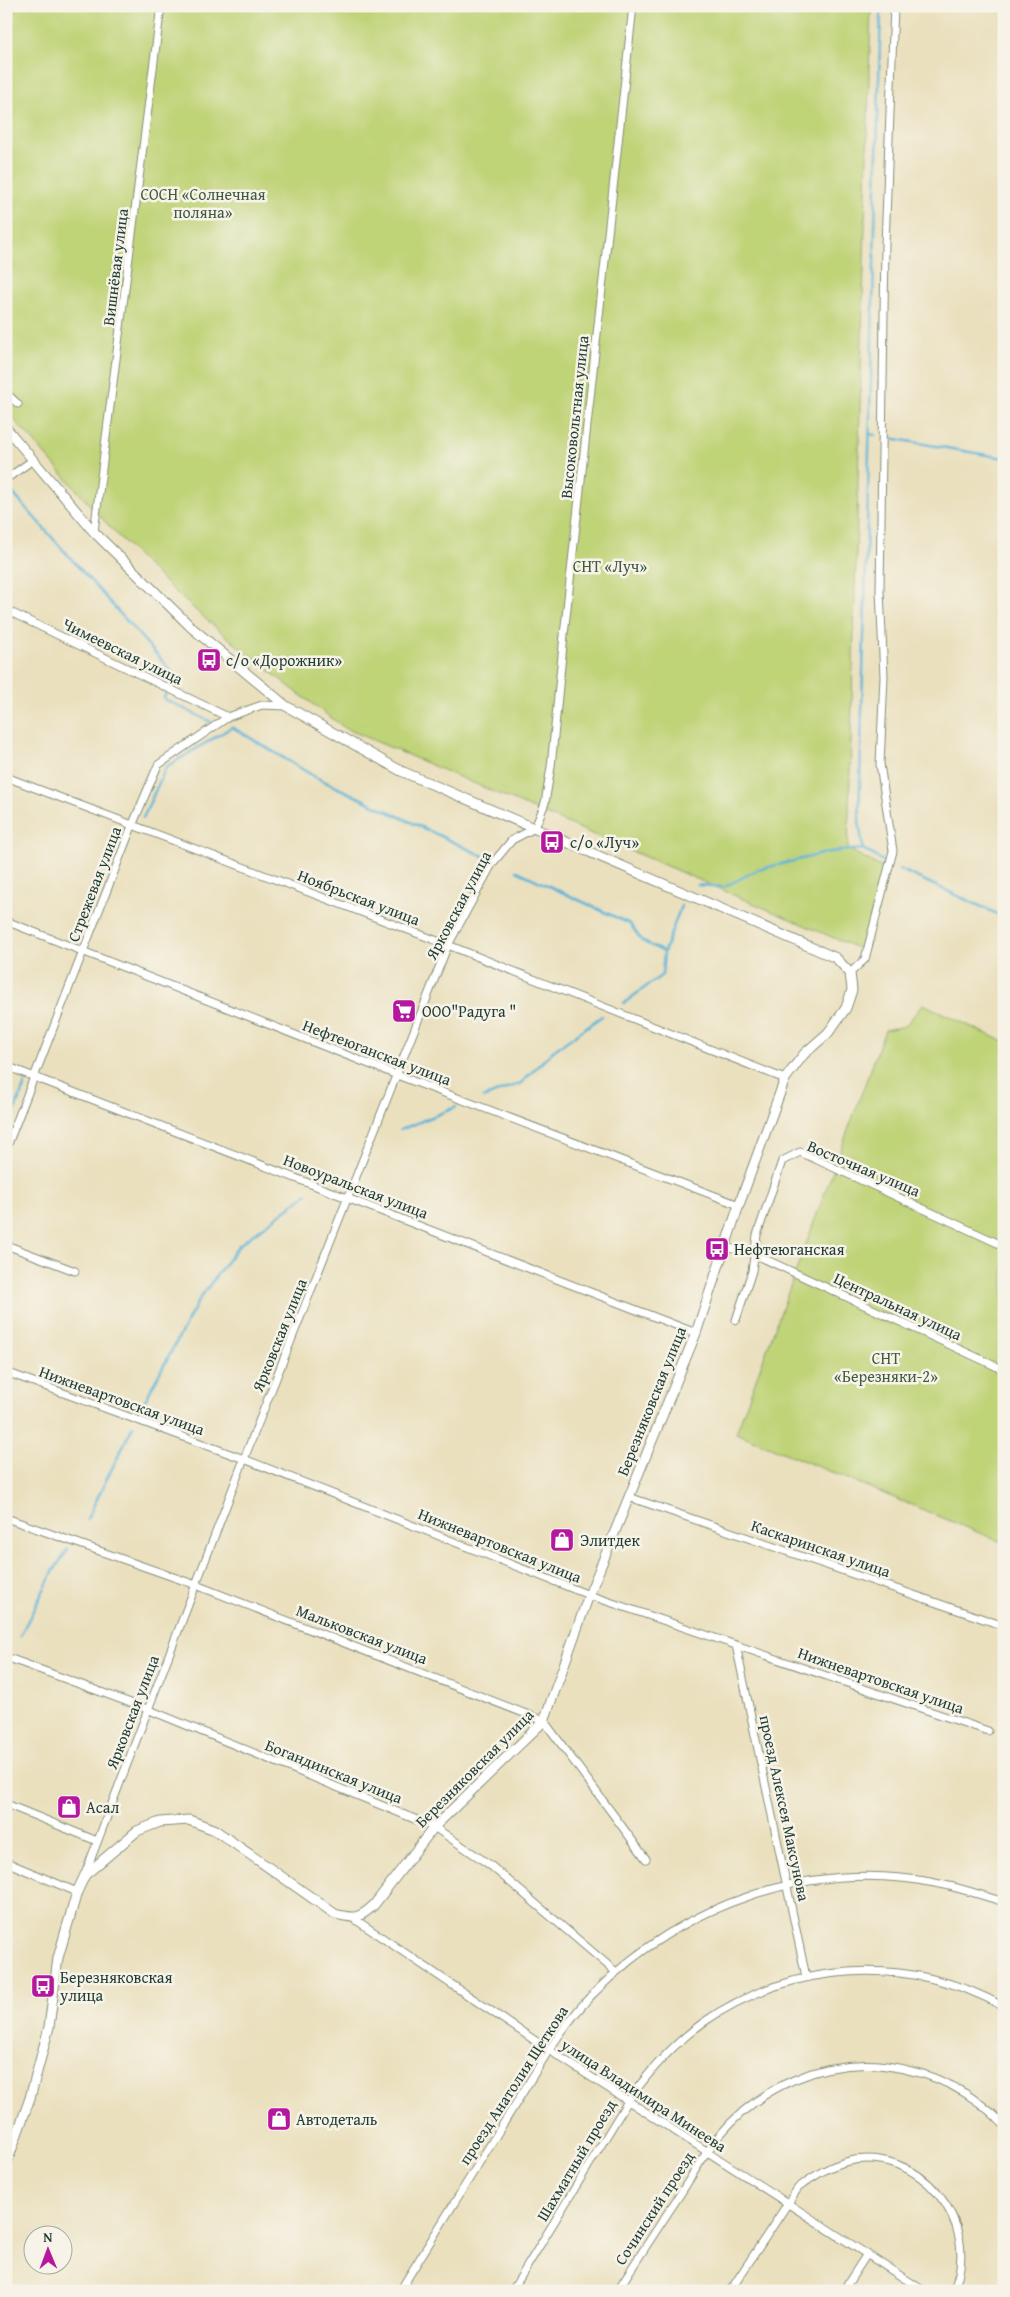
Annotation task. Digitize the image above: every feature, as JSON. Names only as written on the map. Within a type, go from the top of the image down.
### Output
[{"type":"street","name":"Вишнёвая улица","points":[[94,532],[161,6]]},
{"type":"street","name":"Высоковольтная улица","points":[[535,828],[545,803],[551,767],[633,6]]},
{"type":"street","points":[[6,428],[94,532],[192,628],[286,706],[401,771],[836,958],[850,973],[865,958],[893,851],[880,764],[884,677],[880,591],[885,245],[894,6]]},
{"type":"street","points":[[6,394],[18,404]]},
{"type":"street","points":[[6,479],[32,460]]},
{"type":"street","name":"Чимеевская улица","points":[[6,610],[228,717]]},
{"type":"street","name":"Стрежевая улица","points":[[6,1149],[132,826],[158,765],[228,717],[262,705],[286,706]]},
{"type":"street","name":"Ноябрьская улица","points":[[6,777],[448,945],[785,1080]]},
{"type":"street","name":"Ярковская улица","points":[[85,1875],[244,1459],[448,945],[492,864],[512,840],[535,828]]},
{"type":"street","name":"Нефтеюганская улица","points":[[6,921],[397,1075],[739,1205]]},
{"type":"street","name":"Березняковская улица","points":[[353,1918],[365,1914],[374,1905],[434,1826],[544,1721],[589,1595],[696,1333],[739,1205],[785,1080],[804,1054],[828,1033],[846,1008],[852,990],[850,973]]},
{"type":"street","name":"Новоуральская улица","points":[[6,1066],[696,1333]]},
{"type":"street","name":"Восточная улица","points":[[736,1320],[752,1271],[757,1235],[782,1161],[800,1152],[1004,1246]]},
{"type":"street","points":[[6,1244],[75,1271]]},
{"type":"street","name":"Центральная улица","points":[[725,1247],[754,1254],[1004,1370]]},
{"type":"street","name":"Нижневартовская улица","points":[[6,1372],[244,1459],[589,1595],[988,1731]]},
{"type":"street","name":"Каскаринская улица","points":[[629,1497],[1004,1626]]},
{"type":"street","name":"Мальковская улица","points":[[6,1518],[196,1584],[544,1721]]},
{"type":"street","name":"проезд Алексея Максунова","points":[[736,1645],[806,1977]]},
{"type":"street","name":"Богандинская улица","points":[[6,1657],[147,1709],[434,1826],[490,1865],[616,1972]]},
{"type":"street","points":[[544,1721],[646,1859]]},
{"type":"street","points":[[6,1804],[98,1841]]},
{"type":"street","points":[[6,2165],[33,2090],[49,2027],[58,1958],[77,1892],[85,1875],[137,1831],[160,1822],[189,1820],[215,1830],[335,1914],[353,1918]]},
{"type":"street","points":[[6,1862],[77,1892]]},
{"type":"street","name":"проезд Анатолия Щеткова","points":[[414,2291],[404,2284],[444,2215],[549,2050],[570,2020],[594,1992],[651,1944],[690,1920],[750,1895],[786,1885],[823,1879],[897,1878],[943,1885],[1004,1902]]},
{"type":"street","name":"улица Владимира Минеева","points":[[353,1918],[549,2050],[924,2291]]},
{"type":"street","name":"Шахматный проезд","points":[[512,2291],[628,2101],[662,2057],[705,2021],[753,1994],[806,1977],[862,1971],[917,1975],[970,1990],[1004,2007]]},
{"type":"street","name":"Сочинский проезд","points":[[617,2291],[708,2152],[730,2123],[759,2099],[791,2081],[808,2074],[845,2066],[891,2067],[936,2078],[968,2095],[1004,2125]]},
{"type":"street","points":[[730,2291],[798,2188],[813,2176],[829,2167],[846,2162],[865,2160],[883,2161],[901,2166],[918,2174],[944,2200],[953,2216],[959,2234],[961,2252],[959,2271],[953,2291]]},
{"type":"street","points":[[844,2291],[867,2254]]},
{"type":"green space","name":"СНТ «Луч»","points":[[6,6],[871,6],[848,849],[884,869],[862,950],[345,728],[270,672],[198,613],[134,552],[97,512],[6,411]]},
{"type":"green space","name":"СНТ «Березняки-2»","points":[[923,1004],[1004,1042],[1004,1543],[736,1433],[885,1030],[905,1026]]},
{"type":"waterway","points":[[881,6],[859,821],[863,849],[883,861]]},
{"type":"waterway","points":[[869,434],[875,435]]},
{"type":"waterway","points":[[890,438],[1004,458]]},
{"type":"waterway","points":[[6,490],[8,488],[173,673],[171,677]]},
{"type":"waterway","points":[[166,692],[164,699],[211,722]]},
{"type":"waterway","points":[[143,818],[166,767],[232,727],[317,778],[485,857]]},
{"type":"waterway","points":[[698,885],[724,887],[757,870],[830,852],[863,849]]},
{"type":"waterway","points":[[899,869],[1004,917]]},
{"type":"waterway","points":[[517,871],[630,924],[642,941],[664,952]]},
{"type":"waterway","points":[[624,1003],[662,975],[664,952],[681,906]]},
{"type":"waterway","points":[[483,1098],[521,1083],[553,1051],[602,1016]]},
{"type":"waterway","points":[[6,1132],[25,1084]]},
{"type":"waterway","points":[[400,1130],[456,1107]]},
{"type":"waterway","points":[[143,1404],[200,1298],[239,1245],[307,1194]]},
{"type":"waterway","points":[[87,1519],[133,1426]]},
{"type":"waterway","points":[[20,1636],[54,1570],[68,1549]]},
{"type":"place","name":"с/о «Дорожник»","points":[[209,660]]},
{"type":"place","name":"с/о «Луч»","points":[[552,842]]},
{"type":"place","name":"ООО\"Радуга \"","points":[[404,1011]]},
{"type":"place","name":"Нефтеюганская","points":[[717,1249]]},
{"type":"place","name":"Элитдек","points":[[562,1540]]},
{"type":"place","name":"Асал","points":[[69,1807]]},
{"type":"place","name":"Березняковская улица","points":[[43,1986]]},
{"type":"place","name":"Автодеталь","points":[[279,2119]]},
{"type":"park label","name":"СОСН «Солнечная поляна»","points":[[203,203]]}]
